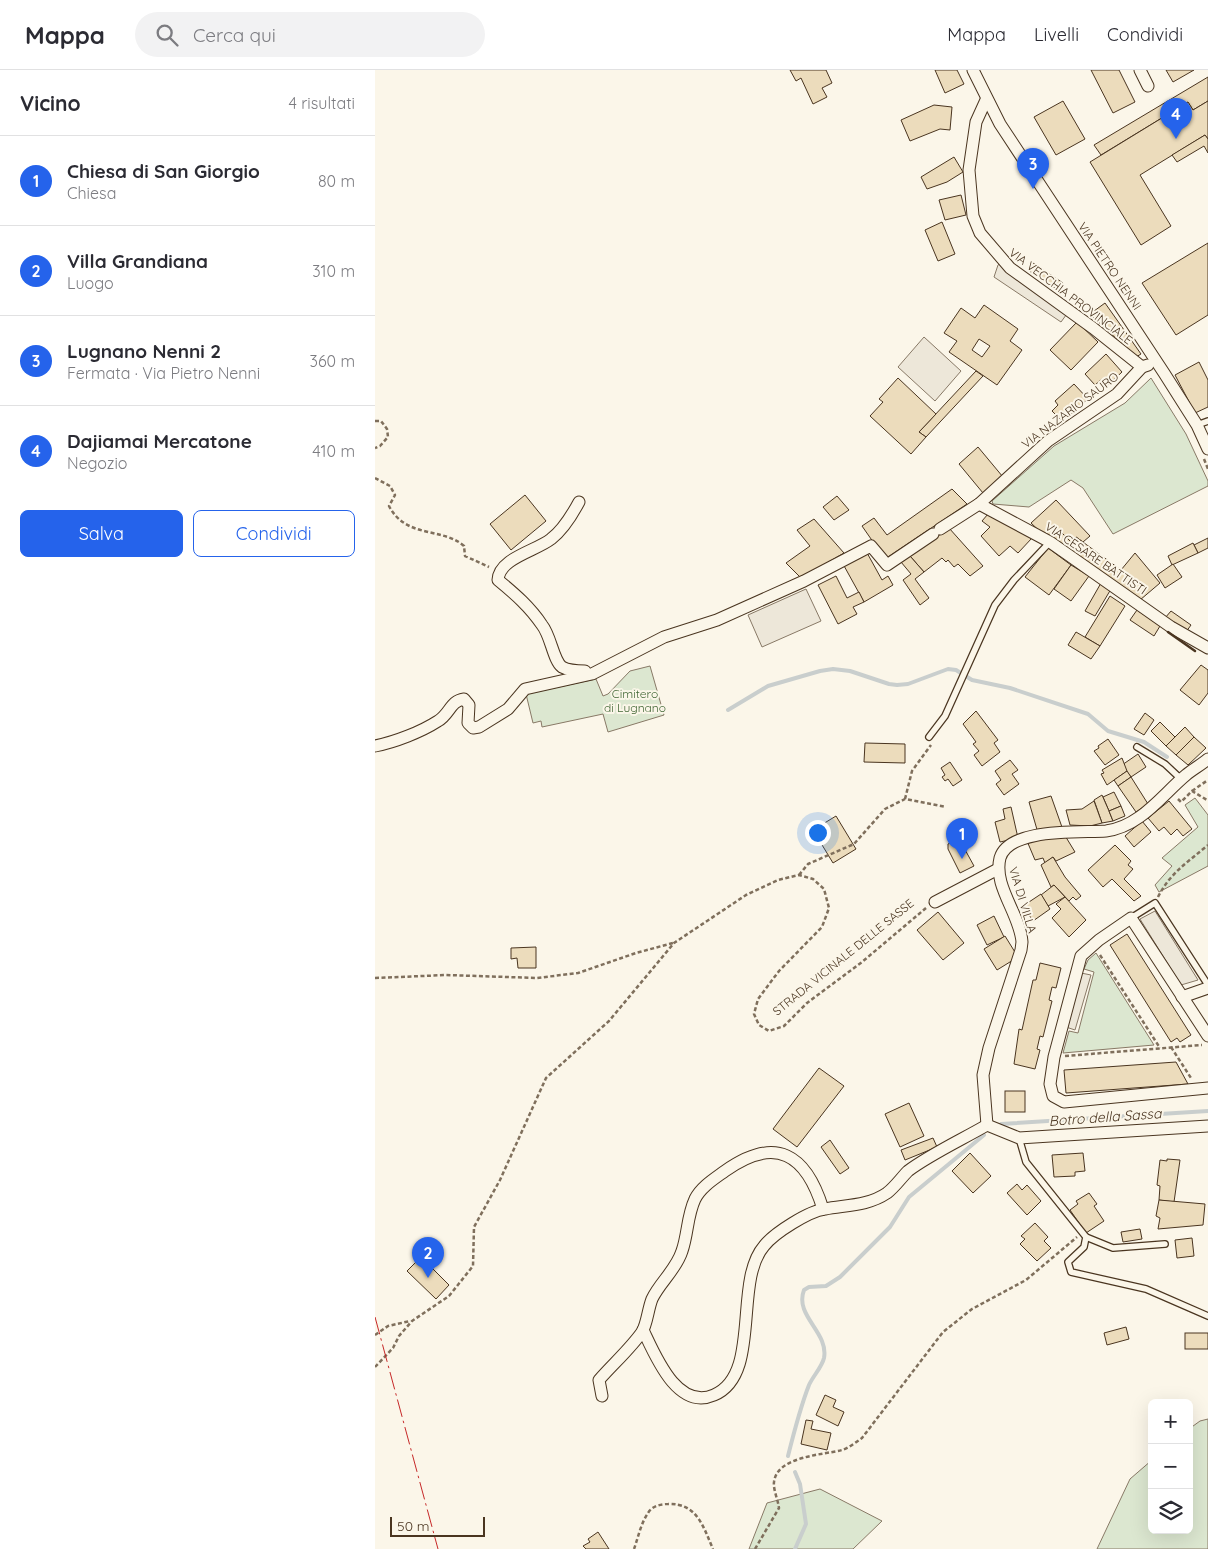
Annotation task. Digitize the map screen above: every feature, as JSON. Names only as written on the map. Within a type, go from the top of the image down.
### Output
[{"type":"street","name":"VIA PIETRO NENNI","points":[[973,70],[986,100],[1157,362],[1202,423],[1208,449]]},
{"type":"street","points":[[1140,70],[1149,86]]},
{"type":"street","name":"VIA VECCHIA PROVINCIALE","points":[[986,100],[976,122],[969,170],[973,216],[980,234],[1009,268],[1093,328],[1142,367]]},
{"type":"street","name":"VIA NAZARIO SAURO","points":[[979,504],[1048,441],[1117,394],[1142,367],[1157,362]]},
{"type":"street","points":[[579,502],[552,539],[507,564],[499,574],[498,580],[521,599],[543,626],[554,649],[555,658],[562,666],[575,672],[604,669]]},
{"type":"street","points":[[375,746],[387,744],[439,721],[457,700],[464,699],[469,705],[468,723],[473,728],[479,728],[508,709],[525,689],[592,674],[664,637],[717,620],[804,581],[871,546],[887,565],[979,504]]},
{"type":"street","name":"VIA CESARE BATTISTI","points":[[979,504],[1050,542],[1171,627],[1208,648]]},
{"type":"street","name":"VIA DI VILLA","points":[[987,1125],[983,1075],[989,1048],[1022,942],[998,869],[1004,851],[1031,836],[1071,831],[1107,831],[1117,828],[1148,811],[1181,780],[1208,760]]},
{"type":"street","points":[[935,902],[998,869]]},
{"type":"street","points":[[1203,1089],[1064,1102],[1055,1099],[1051,1090],[1054,1057],[1081,956],[1131,918],[1208,1036]]},
{"type":"street","points":[[1182,997],[1208,987]]},
{"type":"street","points":[[643,1330],[657,1359],[683,1393],[699,1398],[714,1395],[733,1377],[741,1360],[747,1294],[756,1257],[774,1236],[823,1209],[853,1207],[886,1193],[909,1170],[987,1125],[1019,1138],[1208,1126]]},
{"type":"street","points":[[602,1396],[599,1380],[643,1330],[647,1311],[654,1294],[677,1262],[683,1250],[687,1225],[695,1198],[703,1188],[747,1158],[777,1152],[793,1158],[809,1175],[823,1209]]},
{"type":"lane","points":[[931,736],[945,716],[995,605],[1014,580],[1050,542]]},
{"type":"lane","points":[[1137,747],[1165,764],[1181,780]]},
{"type":"lane","points":[[1131,918],[1155,903],[1208,987]]},
{"type":"lane","points":[[1019,1138],[1026,1162],[1084,1235],[1113,1248],[1165,1244]]},
{"type":"lane","points":[[1084,1235],[1084,1247],[1069,1262],[1071,1272],[1146,1288],[1208,1316]]},
{"type":"path","points":[[375,420],[381,421],[387,429],[388,437],[381,446],[375,448]]},
{"type":"path","points":[[375,478],[390,486],[395,495],[389,506],[393,515],[407,525],[429,534],[457,540],[464,546],[465,556],[473,562],[493,569],[499,574]]},
{"type":"path","points":[[905,798],[912,772],[932,743],[931,736]]},
{"type":"path","points":[[1169,791],[1181,802],[1192,791],[1208,780]]},
{"type":"path","points":[[1192,791],[1207,800]]},
{"type":"path","points":[[375,1367],[393,1348],[399,1336],[412,1321],[449,1296],[473,1266],[474,1227],[500,1180],[546,1078],[609,1021],[674,943],[746,895],[779,880],[799,876],[807,864],[854,844],[885,809],[905,798],[946,807]]},
{"type":"path","points":[[1155,903],[1164,886],[1180,866],[1208,845]]},
{"type":"path","name":"STRADA VICINALE DELLE SASSE","points":[[799,876],[813,879],[824,889],[829,908],[823,927],[779,971],[758,999],[754,1014],[759,1025],[769,1031],[784,1026],[807,1003],[863,962],[935,902]]},
{"type":"path","points":[[375,978],[446,975],[537,978],[578,973],[636,953],[674,943]]},
{"type":"path","points":[[1094,945],[1160,1048]]},
{"type":"path","points":[[1054,1057],[1208,1044]]},
{"type":"path","points":[[1171,1047],[1203,1089]]},
{"type":"path","points":[[755,1549],[779,1508],[773,1485],[775,1476],[786,1466],[807,1456],[844,1449],[862,1438],[943,1332],[972,1309],[1026,1280],[1084,1235]]},
{"type":"path","points":[[375,1336],[389,1326],[412,1321]]},
{"type":"path","points":[[634,1549],[648,1512],[659,1505],[677,1504],[688,1507],[699,1516],[713,1549]]},
{"type":"green space","points":[[1151,378],[1186,434],[1208,481],[1208,486],[1113,534],[1083,488],[1071,480],[1029,507],[993,504],[992,501],[1054,446],[1125,403]]},
{"type":"green space","name":"Cimitero di Lugnano","points":[[650,666],[664,715],[608,732],[603,714],[542,727],[541,721],[533,723],[526,694],[596,679],[603,696],[608,694],[630,671]]},
{"type":"green space","points":[[1195,798],[1208,815],[1208,866],[1159,892],[1155,885],[1172,866],[1162,858],[1198,827],[1185,805]]},
{"type":"green space","points":[[1096,953],[1154,1045],[1063,1053],[1069,1031],[1078,1033],[1094,972],[1084,969],[1088,960]]},
{"type":"green space","points":[[1208,1419],[1208,1549],[1097,1549],[1130,1479],[1148,1463],[1148,1534],[1193,1534],[1193,1426],[1200,1421]]},
{"type":"green space","points":[[820,1489],[882,1521],[853,1549],[749,1549],[767,1503]]},
{"type":"shaded area","points":[[1002,262],[1069,311],[1061,322],[994,277],[998,265]]},
{"type":"shaded area","points":[[924,337],[961,371],[935,401],[898,367]]},
{"type":"shaded area","points":[[806,589],[821,621],[762,647],[748,615]]},
{"type":"shaded area","points":[[1155,911],[1198,980],[1181,985],[1140,919]]},
{"type":"shaded area","points":[[1081,973],[1091,975],[1075,1030],[1066,1027]]},
{"type":"building","points":[[790,70],[826,70],[832,83],[822,88],[827,97],[813,104],[801,78],[796,81]]},
{"type":"building","points":[[935,70],[957,70],[964,84],[945,93]]},
{"type":"building","points":[[1091,70],[1119,70],[1135,102],[1113,113]]},
{"type":"building","points":[[1166,70],[1194,70],[1173,82]]},
{"type":"building","points":[[1208,77],[1208,101],[1193,110],[1188,102],[1101,155],[1094,145]]},
{"type":"building","points":[[1063,101],[1085,139],[1056,155],[1034,117]]},
{"type":"building","points":[[1208,101],[1208,139],[1205,135],[1140,175],[1171,226],[1141,245],[1090,162],[1188,102],[1193,110]]},
{"type":"building","points":[[934,105],[952,107],[950,130],[940,129],[910,141],[901,120]]},
{"type":"building","points":[[1205,135],[1208,139],[1208,153],[1204,146],[1177,162],[1172,155]]},
{"type":"building","points":[[954,157],[963,172],[947,182],[927,189],[921,177]]},
{"type":"building","points":[[961,195],[966,215],[945,220],[939,200]]},
{"type":"building","points":[[942,222],[955,254],[938,261],[925,230]]},
{"type":"building","points":[[1208,243],[1208,315],[1176,335],[1142,283]]},
{"type":"building","points":[[1033,263],[1063,283],[1058,290],[1028,270]]},
{"type":"building","points":[[1105,303],[1141,354],[1136,357],[1090,314]]},
{"type":"building","points":[[984,305],[1018,329],[1010,341],[1022,350],[997,385],[949,352],[957,341],[944,333],[961,308],[975,318]],"holes":[[[979,339],[990,346],[982,357],[972,350]]]},
{"type":"building","points":[[1077,322],[1098,342],[1071,370],[1050,350]]},
{"type":"building","points":[[1106,354],[1122,372],[1108,385],[1102,379],[1095,385],[1085,374]]},
{"type":"building","points":[[1199,362],[1208,380],[1208,407],[1195,413],[1175,375]]},
{"type":"building","points":[[976,371],[983,376],[926,437],[919,432]]},
{"type":"building","points":[[898,378],[936,414],[919,432],[926,437],[911,454],[870,416],[883,402],[879,399]]},
{"type":"building","points":[[1074,384],[1088,399],[1069,416],[1067,414],[1061,420],[1052,411],[1058,405],[1055,401]]},
{"type":"building","points":[[978,447],[1003,477],[983,493],[959,464]]},
{"type":"building","points":[[952,489],[967,504],[885,559],[862,526],[874,518],[887,535]]},
{"type":"building","points":[[525,495],[546,521],[511,550],[490,524]]},
{"type":"building","points":[[837,496],[849,510],[834,520],[823,507]]},
{"type":"building","points":[[1056,500],[1090,536],[1083,542],[1076,537],[1071,542],[1058,529],[1048,539],[1031,523]]},
{"type":"building","points":[[988,514],[1032,538],[1018,553],[1010,546],[999,556],[981,536],[990,527],[982,521]]},
{"type":"building","points":[[814,519],[844,553],[801,578],[786,563],[810,546],[797,530]]},
{"type":"building","points":[[949,528],[983,566],[970,576],[958,564],[954,567],[948,560],[946,562],[942,558],[924,572],[910,556]]},
{"type":"building","points":[[1058,529],[1071,542],[1076,537],[1121,570],[1135,553],[1160,583],[1140,600],[1050,537]]},
{"type":"building","points":[[1208,538],[1208,548],[1198,553],[1194,545]]},
{"type":"building","points":[[1193,543],[1198,553],[1172,565],[1168,556]]},
{"type":"building","points":[[1048,548],[1071,565],[1049,595],[1025,577]]},
{"type":"building","points":[[866,551],[882,580],[888,576],[893,585],[864,602],[843,564]]},
{"type":"building","points":[[910,556],[924,572],[915,579],[929,598],[920,605],[903,580],[911,574],[901,562]]},
{"type":"building","points":[[1173,564],[1182,577],[1165,588],[1157,575]]},
{"type":"building","points":[[1071,565],[1089,576],[1071,601],[1054,589]]},
{"type":"building","points":[[836,576],[847,598],[859,592],[864,602],[853,607],[857,614],[838,624],[818,585]]},
{"type":"building","points":[[1101,583],[1111,589],[1095,616],[1085,611]]},
{"type":"building","points":[[1110,596],[1125,606],[1100,646],[1085,637]]},
{"type":"building","points":[[1137,610],[1160,626],[1154,636],[1130,620]]},
{"type":"building","points":[[1171,611],[1191,625],[1186,632],[1165,618]]},
{"type":"building","points":[[1076,632],[1100,646],[1091,659],[1068,645]]},
{"type":"building","points":[[1201,665],[1208,670],[1208,693],[1199,705],[1180,690]]},
{"type":"building","points":[[976,711],[998,740],[994,743],[1000,752],[982,766],[974,755],[979,751],[973,744],[976,742],[963,724]]},
{"type":"building","points":[[1145,713],[1154,720],[1144,735],[1134,729]]},
{"type":"building","points":[[1160,722],[1175,737],[1166,746],[1151,731]]},
{"type":"building","points":[[1185,727],[1194,737],[1176,755],[1166,746]]},
{"type":"building","points":[[1194,737],[1206,748],[1188,765],[1176,755]]},
{"type":"building","points":[[1108,739],[1119,755],[1105,765],[1094,751]]},
{"type":"building","points":[[865,743],[905,744],[905,763],[864,762]]},
{"type":"building","points":[[1138,754],[1146,767],[1131,777],[1122,765]]},
{"type":"building","points":[[1122,758],[1127,771],[1107,785],[1101,774],[1104,773],[1102,770]]},
{"type":"building","points":[[1010,760],[1018,770],[1012,774],[1019,784],[1004,795],[996,784],[1001,780],[995,771]]},
{"type":"building","points":[[950,762],[962,780],[953,786],[948,779],[945,781],[942,777],[945,775],[941,768]]},
{"type":"building","points":[[1127,771],[1131,777],[1118,786],[1114,780]]},
{"type":"building","points":[[1131,777],[1148,804],[1136,812],[1118,786]]},
{"type":"building","points":[[1114,792],[1121,806],[1109,811],[1103,797]]},
{"type":"building","points":[[1102,795],[1113,821],[1102,823],[1094,800]]},
{"type":"building","points":[[1051,796],[1063,830],[1038,833],[1029,802]]},
{"type":"building","points":[[1094,801],[1102,823],[1090,826],[1070,825],[1066,810],[1082,809]]},
{"type":"building","points":[[1169,801],[1192,829],[1183,836],[1177,829],[1171,835],[1164,827],[1159,831],[1148,818]]},
{"type":"building","points":[[1121,806],[1125,816],[1113,821],[1109,811]]},
{"type":"building","points":[[1011,807],[1018,838],[1000,842],[995,822],[1005,819],[1003,809]]},
{"type":"building","points":[[836,816],[856,849],[833,863],[813,830]]},
{"type":"building","points":[[1142,821],[1151,832],[1134,847],[1125,836]]},
{"type":"building","points":[[1064,834],[1075,852],[1056,861],[1053,857],[1045,863],[1043,858],[1035,860],[1027,841]]},
{"type":"building","points":[[956,840],[963,846],[974,866],[960,873],[948,849],[948,844]]},
{"type":"building","points":[[1115,845],[1131,861],[1128,865],[1133,869],[1124,879],[1141,896],[1134,901],[1112,879],[1103,887],[1088,870]]},
{"type":"building","points":[[1053,857],[1065,877],[1081,896],[1076,900],[1073,897],[1069,901],[1054,885],[1051,887],[1041,865]]},
{"type":"building","points":[[1054,885],[1065,897],[1048,906],[1041,895]]},
{"type":"building","points":[[1041,894],[1050,909],[1033,921],[1023,906]]},
{"type":"building","points":[[1065,897],[1086,920],[1069,937],[1052,918],[1061,909],[1056,904]]},
{"type":"building","points":[[938,912],[964,943],[943,960],[917,930]]},
{"type":"building","points":[[994,916],[1004,937],[987,945],[977,925]]},
{"type":"building","points":[[1127,934],[1191,1035],[1180,1042],[1177,1038],[1171,1042],[1110,945]]},
{"type":"building","points":[[1005,936],[1018,957],[997,970],[984,949]]},
{"type":"building","points":[[536,947],[536,968],[518,968],[517,958],[511,959],[511,948]]},
{"type":"building","points":[[1040,963],[1061,968],[1056,988],[1052,987],[1049,1000],[1052,1001],[1043,1037],[1040,1036],[1037,1049],[1040,1050],[1035,1069],[1014,1064],[1019,1029],[1022,1030],[1033,980],[1036,980]]},
{"type":"building","points":[[1176,1062],[1188,1084],[1066,1093],[1064,1070]]},
{"type":"building","points":[[819,1068],[844,1086],[797,1147],[773,1129]]},
{"type":"building","points":[[1005,1091],[1025,1091],[1025,1112],[1005,1112]]},
{"type":"building","points":[[909,1103],[924,1136],[900,1147],[885,1114]]},
{"type":"building","points":[[933,1138],[937,1147],[905,1160],[901,1150]]},
{"type":"building","points":[[830,1140],[849,1168],[840,1174],[821,1147]]},
{"type":"building","points":[[970,1153],[991,1176],[973,1193],[952,1171]]},
{"type":"building","points":[[1083,1153],[1085,1171],[1075,1172],[1075,1176],[1054,1177],[1052,1155]]},
{"type":"building","points":[[1167,1159],[1180,1160],[1174,1202],[1159,1200],[1160,1186],[1157,1185],[1160,1160],[1167,1161]]},
{"type":"building","points":[[1017,1184],[1022,1190],[1027,1185],[1041,1201],[1027,1215],[1007,1193]]},
{"type":"building","points":[[1089,1193],[1097,1204],[1094,1206],[1104,1221],[1086,1233],[1070,1210],[1078,1204],[1076,1201]]},
{"type":"building","points":[[1159,1200],[1205,1204],[1203,1225],[1158,1229],[1160,1218],[1156,1216]]},
{"type":"building","points":[[1035,1223],[1048,1237],[1044,1241],[1051,1248],[1037,1261],[1020,1244],[1025,1239],[1021,1236]]},
{"type":"building","points":[[1140,1229],[1142,1239],[1123,1242],[1121,1232]]},
{"type":"building","points":[[1192,1238],[1194,1256],[1177,1258],[1175,1240]]},
{"type":"building","points":[[421,1257],[449,1285],[436,1299],[407,1271]]},
{"type":"building","points":[[1126,1327],[1129,1339],[1107,1345],[1104,1333]]},
{"type":"building","points":[[1185,1333],[1208,1333],[1208,1349],[1185,1349]]},
{"type":"building","points":[[825,1395],[836,1400],[833,1407],[844,1412],[838,1426],[816,1415]]},
{"type":"building","points":[[806,1420],[813,1421],[811,1429],[831,1433],[827,1450],[801,1444]]},
{"type":"building","points":[[598,1532],[609,1549],[586,1549],[583,1546],[590,1542],[588,1539]]},
{"type":"waterway","points":[[728,710],[768,686],[820,671],[833,669],[850,671],[897,685],[908,684],[948,669],[956,670],[972,680],[1010,688],[1088,714],[1108,731],[1144,742],[1167,757]]},
{"type":"waterway","name":"Botro della Sassa","points":[[1001,1124],[1208,1111]]},
{"type":"waterway","name":"Botro della Sassa","points":[[788,1456],[806,1394],[824,1358],[822,1340],[804,1308],[802,1299],[804,1290],[809,1287],[826,1286],[840,1277],[890,1227],[909,1197],[984,1135]]},
{"type":"waterway","name":"Botro della Sassa","points":[[795,1472],[800,1484],[806,1524],[795,1549]]},
{"type":"wall","points":[[1168,632],[1195,651]]},
{"type":"power","points":[[375,1317],[438,1549]]},
{"type":"place","name":"Dajiamai Mercatone","points":[[1176,139]]},
{"type":"place","name":"Lugnano Nenni 2","points":[[1033,189]]},
{"type":"place","name":"Chiesa di San Giorgio","points":[[962,859]]},
{"type":"place","name":"Villa Grandiana","points":[[428,1278]]}]
